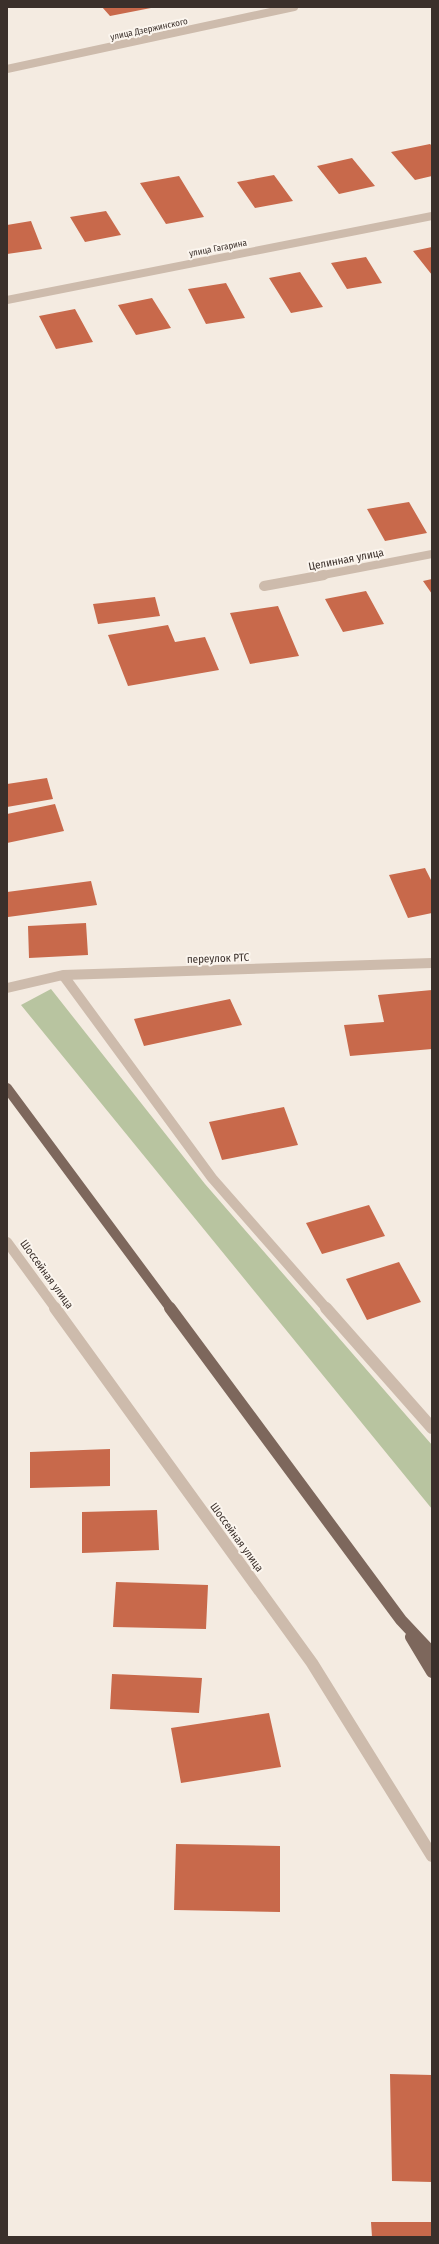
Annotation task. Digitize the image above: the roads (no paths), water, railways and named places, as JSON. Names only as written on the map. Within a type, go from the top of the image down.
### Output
[{"type":"main road","points":[[7,1088],[401,1620],[432,1672]]},
{"type":"main road","points":[[401,1620],[432,1653]]},
{"type":"street","name":"улица Дзержинского","points":[[7,69],[294,7]]},
{"type":"street","name":"улица Гагарина","points":[[7,300],[432,216]]},
{"type":"street","name":"Целинная улица","points":[[264,586],[432,554]]},
{"type":"street","name":"переулок РТС","points":[[7,988],[63,976],[432,963]]},
{"type":"street","points":[[63,976],[212,1178],[432,1428]]},
{"type":"street","name":"Шоссейная улица","points":[[7,1242],[312,1663],[432,1856]]}]
